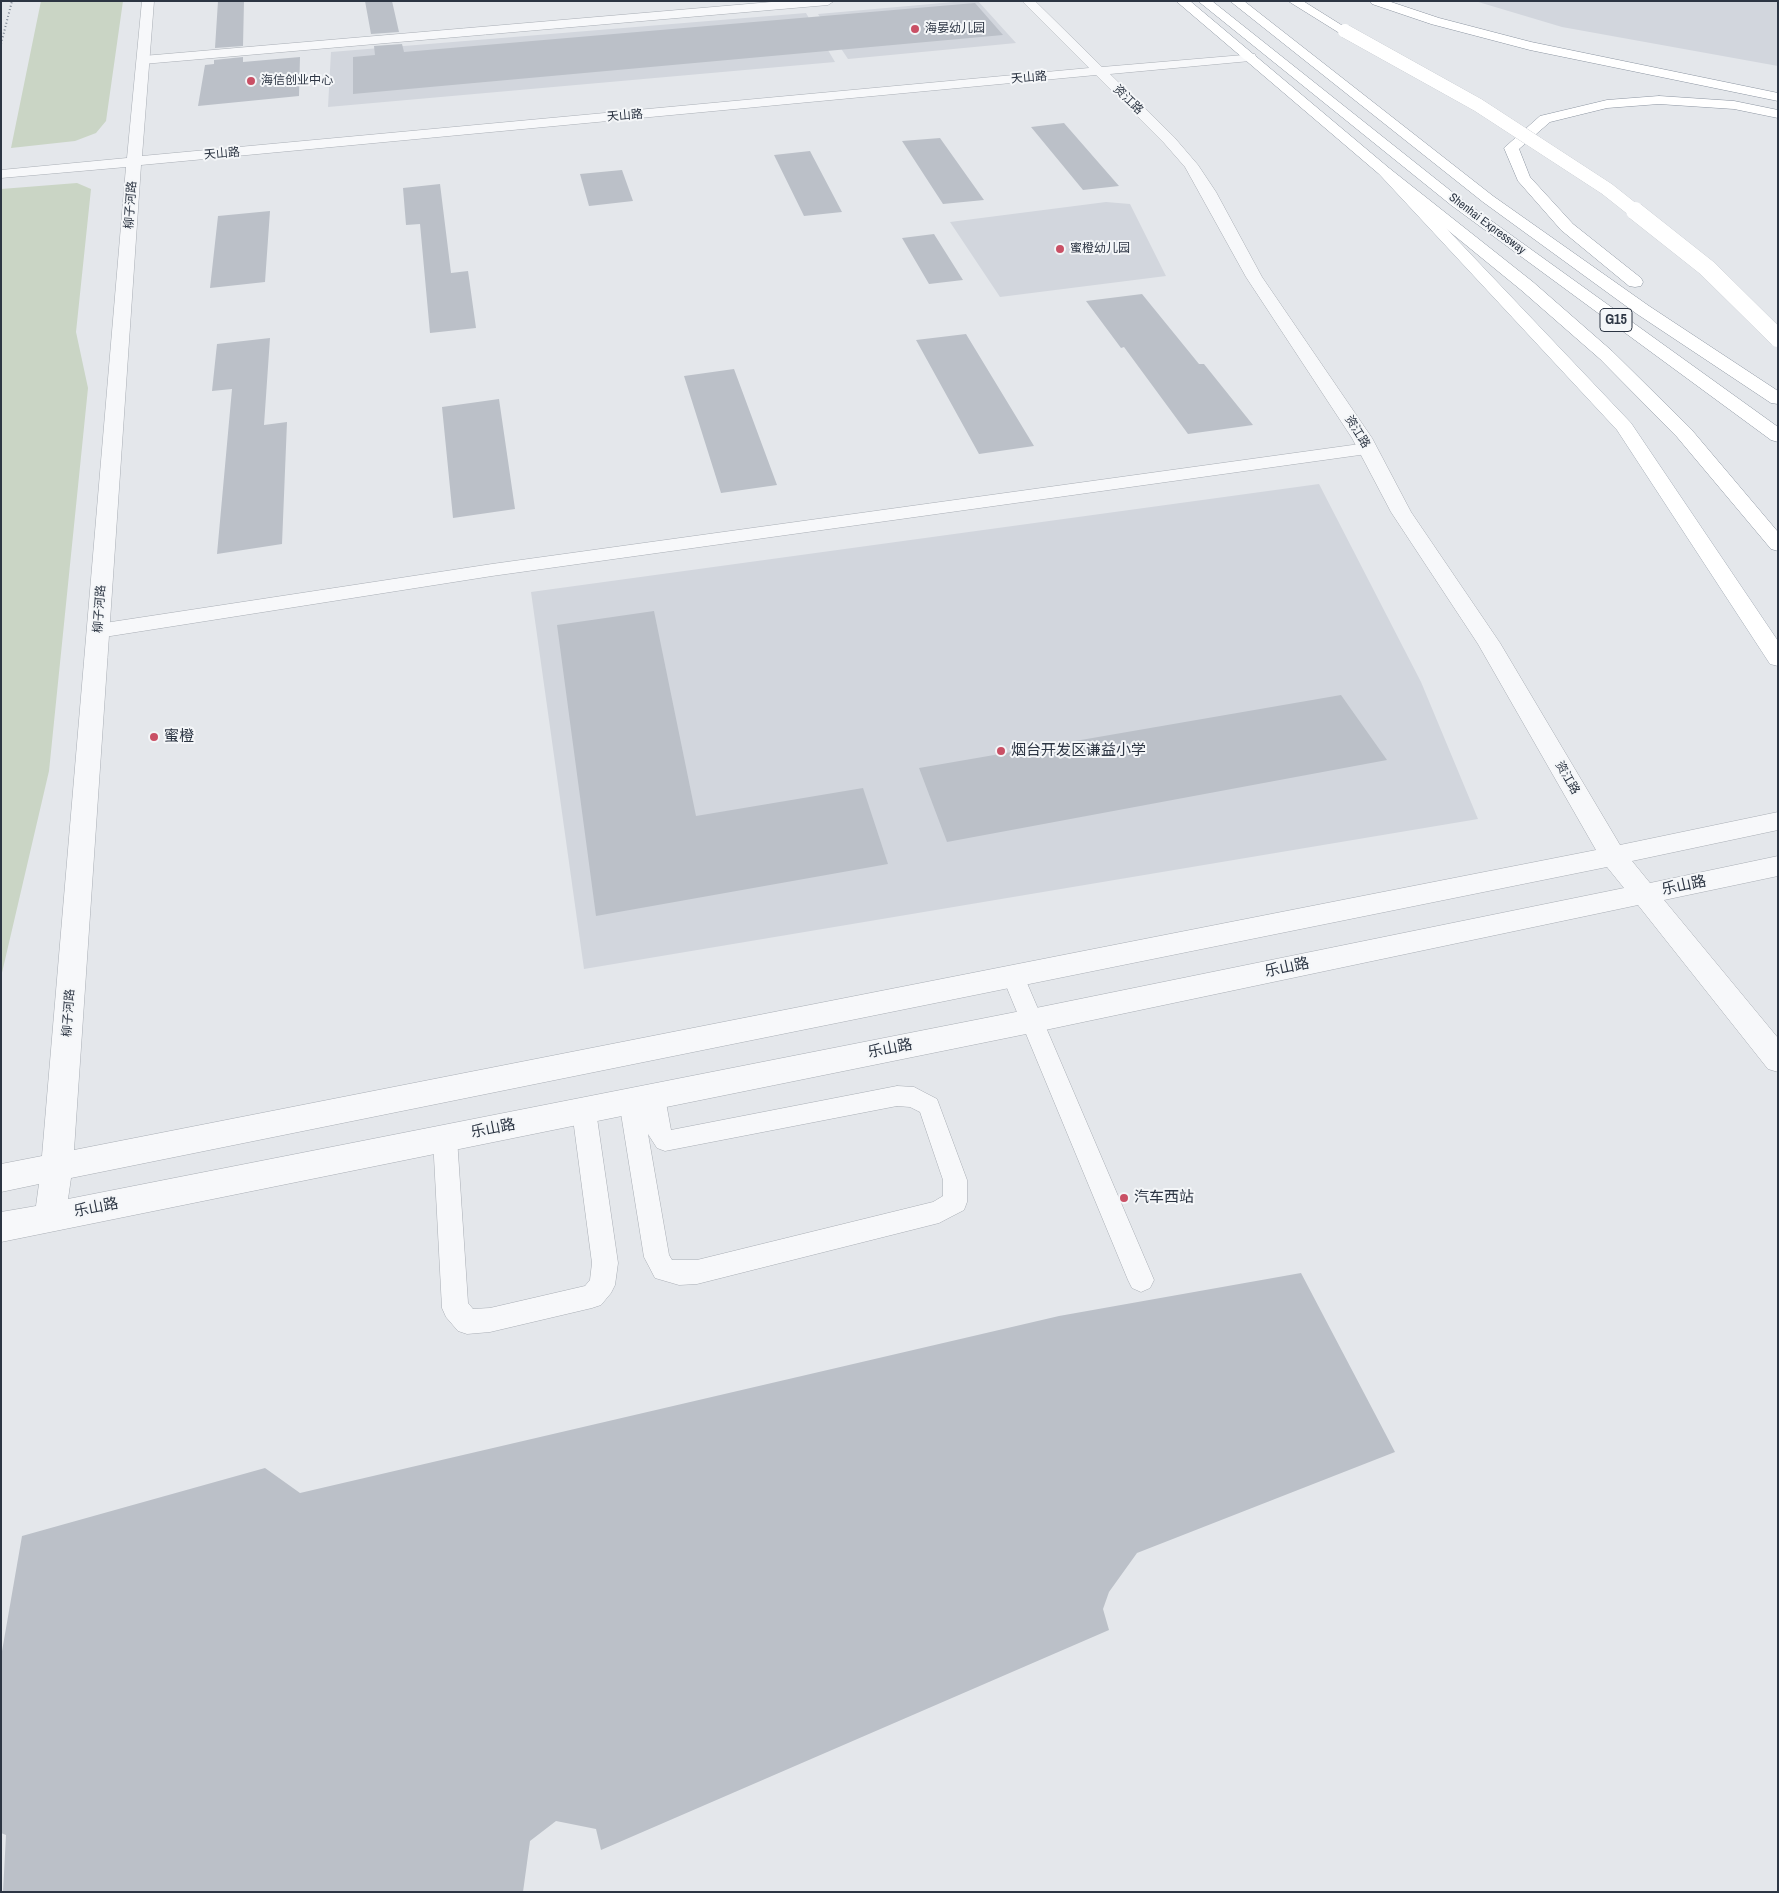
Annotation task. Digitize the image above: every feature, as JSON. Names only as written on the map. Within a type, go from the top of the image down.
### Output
[{"type":"main road","points":[[1182,1],[1384,171],[1527,286],[1606,355],[1684,432],[1778,545]]},
{"type":"main road","name":"Shenhai Expressway","points":[[1204,1],[1456,202],[1778,436]]},
{"type":"main road","name":"Shenhai Expressway","points":[[1236,1],[1488,199],[1643,310],[1778,399]]},
{"type":"main road","points":[[1294,1],[1478,105],[1607,189],[1707,268],[1764,322],[1778,338]]},
{"type":"main road","points":[[1376,1],[1435,21],[1530,46],[1778,97]]},
{"type":"main road","points":[[1778,114],[1734,105],[1660,100],[1607,104],[1545,119],[1511,148],[1523,178],[1567,226],[1652,296],[1778,394]]},
{"type":"main road","points":[[1384,171],[1624,427],[1778,659]]},
{"type":"street","name":"柳子河路","points":[[50,1217],[57,1167],[148,1]]},
{"type":"street","points":[[143,60],[828,1]]},
{"type":"street","name":"资江路","points":[[1028,1],[1169,140],[1191,165],[1254,276],[1367,449],[1402,512],[1489,643],[1614,856],[1778,1060]]},
{"type":"street","name":"天山路","points":[[1,174],[135,151],[1244,53]]},
{"type":"street","name":"天山路","points":[[502,113],[1093,66]]},
{"type":"street","points":[[98,630],[492,570],[1367,449]]},
{"type":"street","points":[[1,1178],[1614,856],[1778,821]]},
{"type":"street","name":"乐山路","points":[[1,1227],[1031,1021],[1778,866]]},
{"type":"lane","points":[[1013,976],[1141,1280]]},
{"type":"lane","points":[[897,1096],[914,1098],[929,1106],[955,1180],[954,1202],[939,1212],[697,1272],[679,1273],[664,1270],[657,1257],[642,1099],[665,1141],[897,1096]]},
{"type":"lane","points":[[445,1138],[455,1308],[467,1322],[490,1320],[592,1296],[602,1285],[605,1263],[584,1111]]},
{"type":"shaded area","name":"海晏幼儿园","points":[[978,1],[1016,43],[848,59],[818,14]]},
{"type":"shaded area","points":[[1475,1],[1778,1],[1778,66],[1562,27]]},
{"type":"shaded area","points":[[806,13],[835,62],[328,107],[331,52]]},
{"type":"shaded area","name":"蜜橙幼儿园","points":[[1106,202],[1130,204],[1166,276],[1000,297],[950,222]]},
{"type":"shaded area","name":"烟台开发区谦益小学","points":[[1319,484],[1421,682],[1478,819],[584,969],[531,592]]},
{"type":"green space","points":[[41,1],[123,1],[106,121],[96,133],[75,141],[11,148]]},
{"type":"green space","points":[[77,183],[91,189],[76,332],[88,388],[49,771],[1,977],[1,189]]},
{"type":"building","points":[[218,1],[244,1],[243,46],[215,48]]},
{"type":"building","points":[[365,1],[392,1],[399,32],[371,34]]},
{"type":"building","points":[[975,3],[1003,35],[353,94],[353,57],[375,55],[374,46],[402,44],[404,52]]},
{"type":"building","name":"海信创业中心","points":[[243,57],[243,62],[300,57],[299,96],[198,106],[205,65],[214,64],[214,60]]},
{"type":"building","points":[[1064,123],[1119,186],[1083,190],[1031,127]]},
{"type":"building","points":[[940,138],[984,200],[943,204],[902,141]]},
{"type":"building","points":[[810,151],[842,212],[804,216],[774,155]]},
{"type":"building","points":[[622,170],[633,201],[589,206],[580,174]]},
{"type":"building","points":[[440,184],[451,273],[468,271],[476,328],[430,333],[420,224],[406,225],[403,188]]},
{"type":"building","points":[[270,211],[265,282],[210,288],[218,216]]},
{"type":"building","points":[[934,234],[963,280],[929,284],[902,238]]},
{"type":"building","points":[[1142,294],[1199,364],[1204,364],[1253,425],[1188,434],[1124,347],[1121,348],[1086,301]]},
{"type":"building","points":[[966,334],[1034,446],[979,454],[916,340]]},
{"type":"building","points":[[270,338],[264,425],[287,422],[282,544],[217,554],[232,389],[212,391],[217,344]]},
{"type":"building","points":[[734,369],[777,485],[721,493],[684,376]]},
{"type":"building","points":[[499,399],[515,509],[453,518],[442,407]]},
{"type":"building","points":[[654,611],[696,816],[863,788],[888,864],[596,916],[557,625]]},
{"type":"building","points":[[1341,695],[1387,760],[947,842],[919,768]]},
{"type":"building","points":[[1301,1273],[1395,1452],[1137,1553],[1109,1592],[1103,1609],[1109,1630],[601,1850],[596,1829],[556,1821],[530,1841],[523,1892],[3,1892],[6,1835],[1,1833],[1,1657],[22,1536],[265,1468],[300,1493],[1059,1316]]},
{"type":"railway","points":[[1,44],[12,1]]},
{"type":"place","name":"海晏幼儿园","points":[[915,29]]},
{"type":"place","name":"海信创业中心","points":[[251,81]]},
{"type":"place","name":"蜜橙幼儿园","points":[[1060,249]]},
{"type":"place","name":"蜜橙","points":[[154,737]]},
{"type":"place","name":"烟台开发区谦益小学","points":[[1001,751]]},
{"type":"place","name":"汽车西站","points":[[1124,1198]]}]
